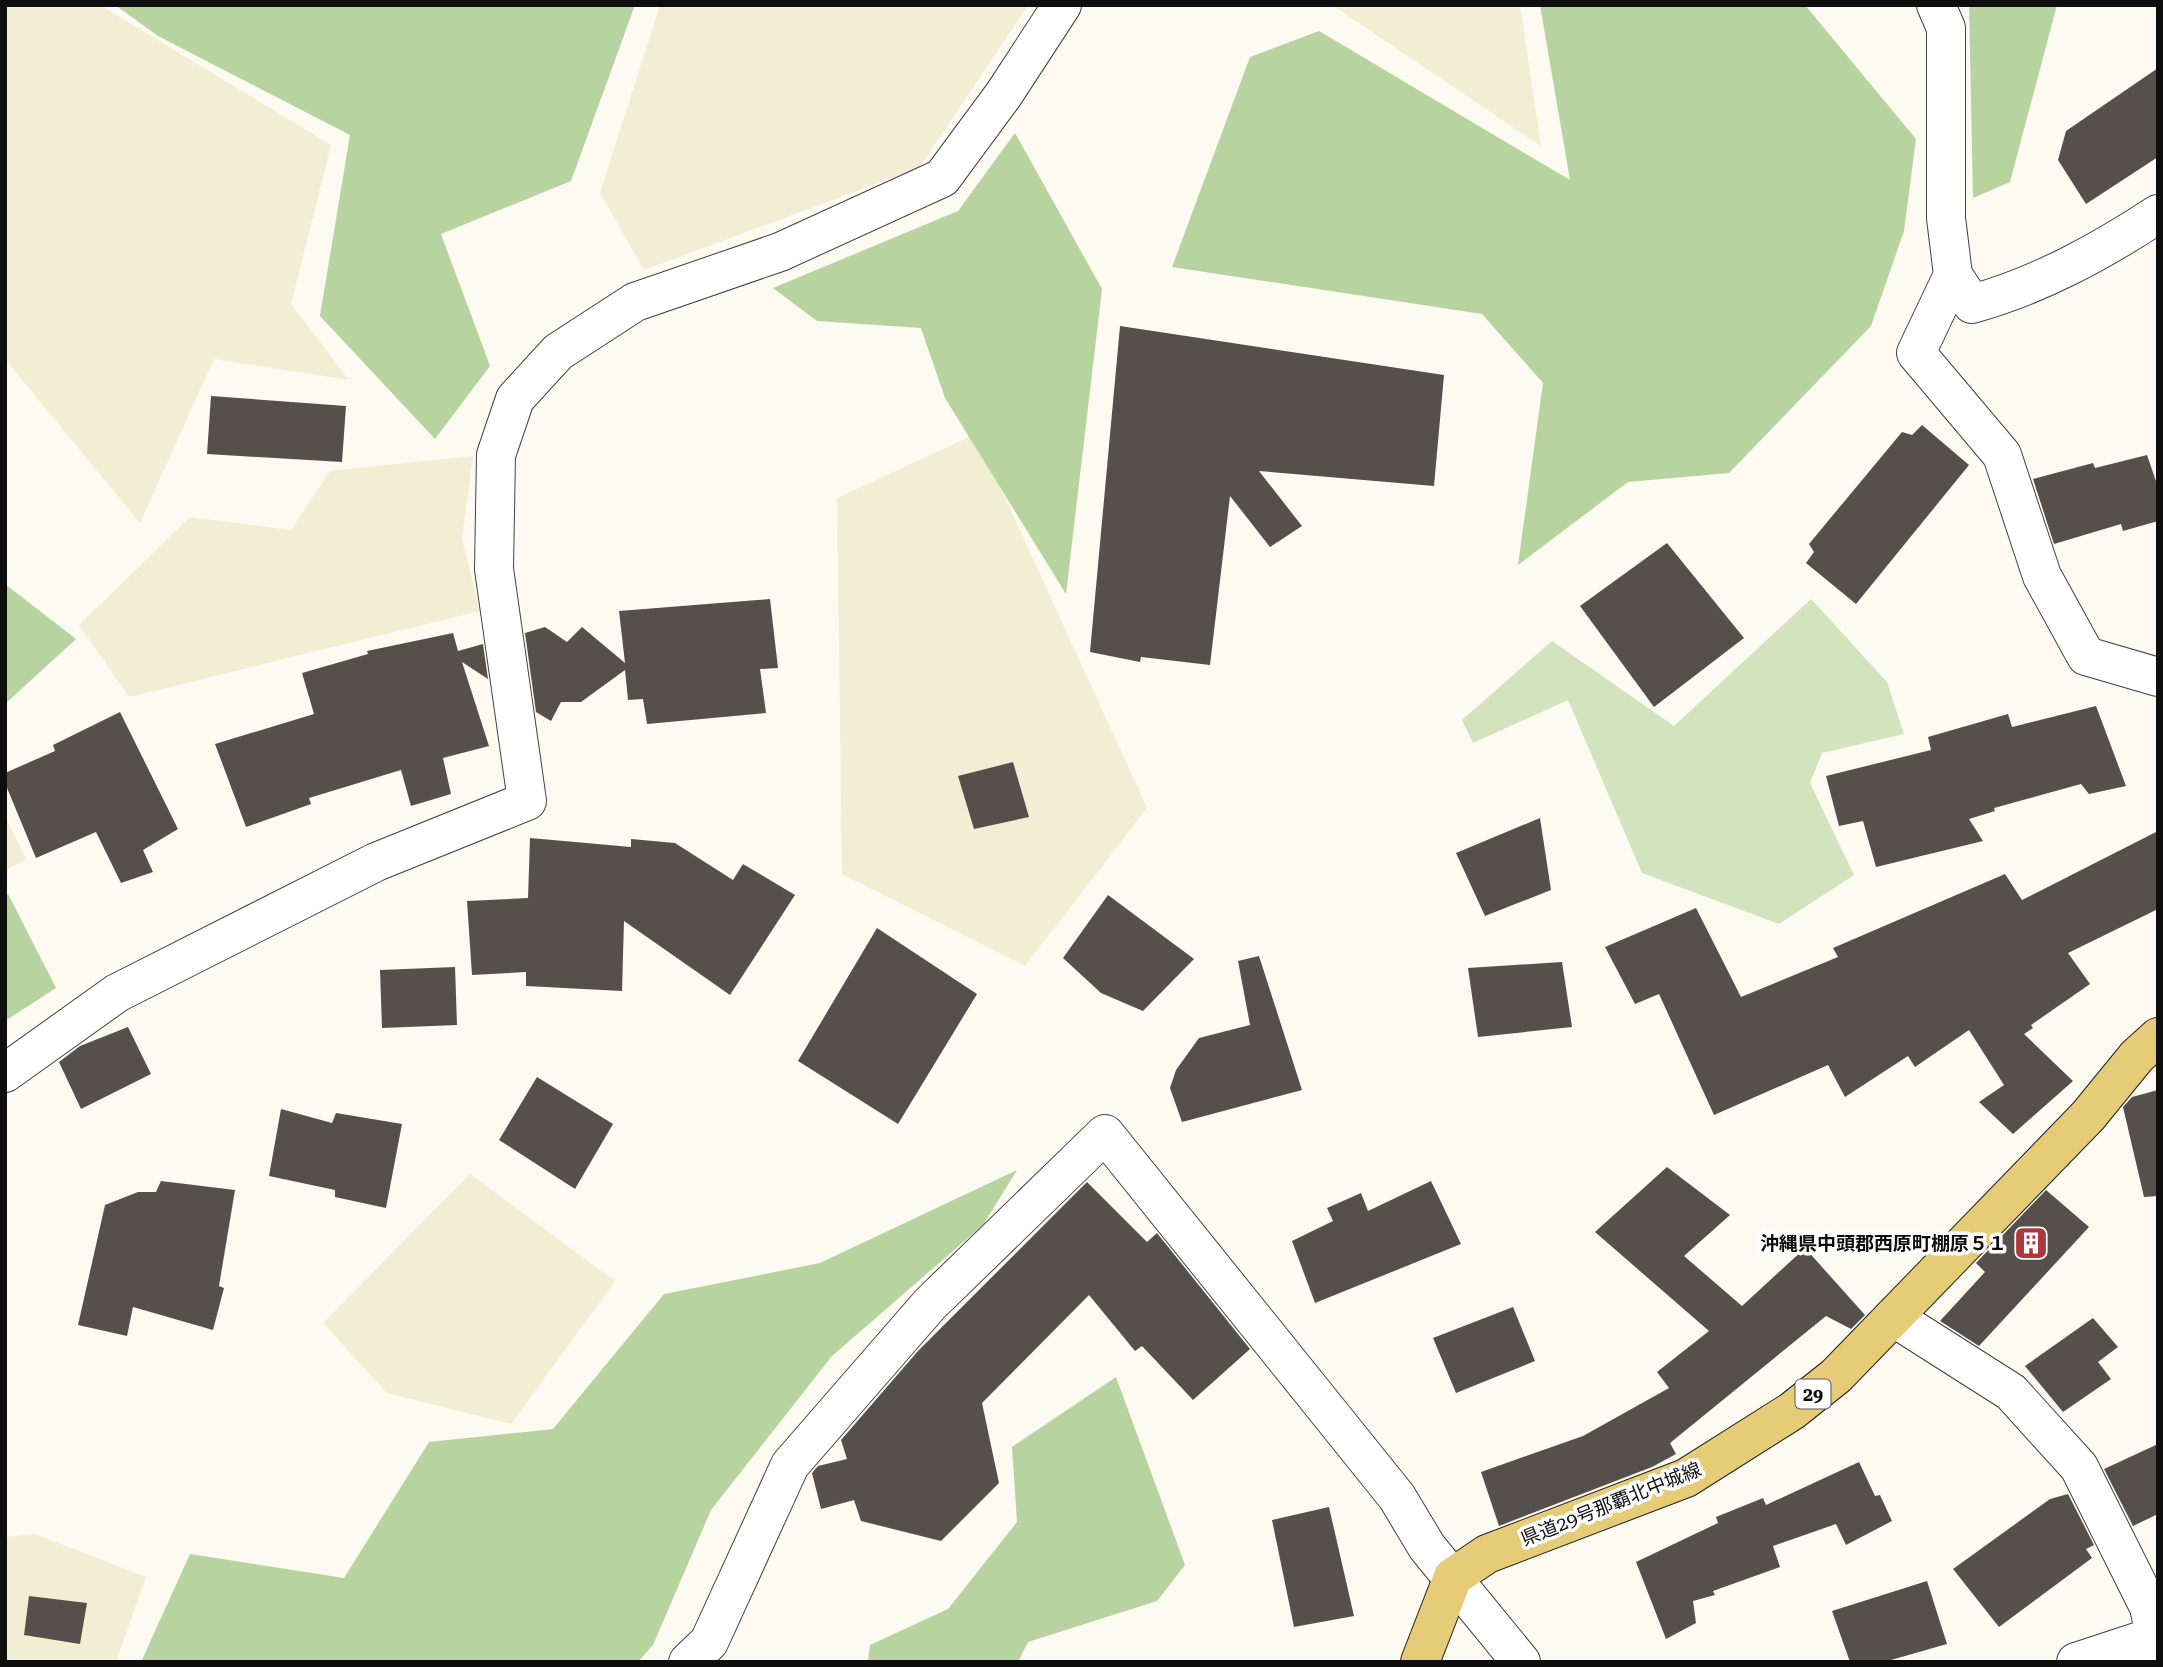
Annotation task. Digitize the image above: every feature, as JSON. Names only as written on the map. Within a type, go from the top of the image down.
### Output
[{"type":"main road","name":"県道29号那覇北中城線","points":[[1453,1577],[1487,1554],[1686,1478],[1792,1411],[1836,1376],[2088,1116],[2137,1055],[2158,1037]]},
{"type":"main road","points":[[1420,1662],[1453,1577]]},
{"type":"street","points":[[5,1073],[117,993],[376,862],[527,801],[494,569],[496,455],[515,399],[558,352],[635,302],[780,252],[942,178],[1004,94],[1062,5]]},
{"type":"street","points":[[1936,5],[1946,28],[1946,218],[1953,275],[1972,304],[2016,291],[2108,247],[2158,214]]},
{"type":"street","points":[[1953,275],[1916,353],[2002,455],[2042,576],[2087,656],[2158,677]]},
{"type":"street","points":[[688,1662],[709,1642],[790,1465],[930,1304],[1105,1134],[1396,1497],[1427,1547],[1521,1662]]},
{"type":"street","points":[[1893,1317],[2011,1392],[2079,1467],[2155,1624],[2076,1662]]},
{"type":"shaded area","points":[[5,5],[100,5],[331,145],[291,304],[349,380],[214,359],[140,523],[5,359]]},
{"type":"shaded area","points":[[660,5],[1028,5],[919,168],[644,270],[600,193]]},
{"type":"shaded area","points":[[1332,5],[1520,5],[1541,146]]},
{"type":"shaded area","points":[[976,434],[1147,808],[1025,966],[842,874],[837,498]]},
{"type":"shaded area","points":[[473,456],[462,539],[480,611],[129,697],[79,625],[190,517],[291,530],[330,471]]},
{"type":"shaded area","points":[[5,816],[26,859],[5,871]]},
{"type":"shaded area","points":[[470,1174],[615,1281],[511,1424],[387,1393],[323,1323]]},
{"type":"shaded area","points":[[35,1534],[146,1577],[116,1662],[5,1662],[5,1537]]},
{"type":"green space","points":[[115,5],[635,5],[571,181],[441,234],[490,366],[435,439],[320,316],[350,135],[158,36]]},
{"type":"green space","points":[[1540,5],[1805,5],[1916,139],[1904,231],[1871,326],[1729,473],[1628,482],[1518,565],[1543,383],[1482,314],[1172,267],[1250,57],[1319,31],[1570,180]]},
{"type":"green space","points":[[1969,5],[2057,5],[2010,182],[1973,198]]},
{"type":"green space","points":[[1015,133],[1102,289],[1066,594],[945,398],[921,328],[817,321],[773,288],[958,211]]},
{"type":"green space","points":[[5,584],[76,639],[5,704]]},
{"type":"green space","points":[[1811,599],[1887,682],[1904,734],[1822,753],[1810,783],[1854,875],[1779,924],[1642,873],[1568,700],[1473,743],[1462,720],[1552,641],[1674,726]]},
{"type":"green space","points":[[8,894],[56,988],[5,1021],[5,896]]},
{"type":"green space","points":[[1017,1170],[983,1225],[832,1356],[711,1510],[653,1645],[638,1662],[141,1662],[190,1554],[344,1578],[429,1442],[553,1429],[664,1294],[820,1263]]},
{"type":"green space","points":[[1116,1377],[1185,1565],[1157,1601],[1028,1642],[1018,1662],[868,1662],[870,1645],[948,1609],[1017,1522],[1012,1447]]},
{"type":"building","points":[[2158,68],[2158,157],[2086,204],[2058,160],[2066,131]]},
{"type":"building","points":[[1120,326],[1444,375],[1434,486],[1259,471],[1302,526],[1270,547],[1230,496],[1210,665],[1141,657],[1140,662],[1090,652]]},
{"type":"building","points":[[211,396],[346,406],[342,462],[207,454]]},
{"type":"building","points":[[1922,425],[1969,465],[1856,604],[1806,563],[1814,552],[1809,544],[1902,432],[1912,435]]},
{"type":"building","points":[[2147,455],[2158,487],[2158,521],[2123,531],[2121,524],[2054,544],[2033,479],[2093,463],[2095,468]]},
{"type":"building","points":[[1667,543],[1744,638],[1654,707],[1580,606]]},
{"type":"building","points":[[770,599],[778,668],[760,669],[766,713],[647,724],[643,699],[628,700],[625,670],[581,702],[561,702],[551,721],[536,712],[525,633],[545,627],[567,642],[582,627],[625,663],[619,611]]},
{"type":"building","points":[[453,633],[458,651],[483,644],[488,679],[462,662],[489,746],[443,758],[451,794],[411,806],[401,770],[309,798],[311,804],[246,827],[215,744],[314,714],[302,673],[368,654],[367,651]]},
{"type":"building","points":[[2096,706],[2126,786],[2089,794],[2081,784],[1994,808],[1995,811],[1969,819],[1983,841],[1876,867],[1863,821],[1839,826],[1826,776],[1931,750],[1928,737],[2008,714],[2012,727]]},
{"type":"building","points":[[120,712],[178,829],[143,850],[153,872],[121,883],[96,832],[36,858],[5,783],[5,773],[55,751],[53,745]]},
{"type":"building","points":[[1013,762],[1029,817],[974,829],[958,776]]},
{"type":"building","points":[[1540,818],[1551,890],[1485,916],[1456,853]]},
{"type":"building","points":[[2158,831],[2158,909],[2068,953],[2090,984],[2031,1025],[2033,1028],[2024,1034],[2073,1081],[2013,1134],[1979,1102],[2004,1085],[1969,1030],[1915,1067],[1908,1056],[1845,1097],[1828,1065],[1714,1115],[1659,994],[1635,1004],[1605,947],[1696,908],[1741,997],[1838,957],[1833,948],[2005,874],[2022,900]]},
{"type":"building","points":[[530,838],[631,847],[631,839],[675,843],[733,880],[743,864],[795,895],[730,995],[624,921],[622,991],[526,986],[526,972],[472,975],[467,901],[528,898]]},
{"type":"building","points":[[1108,895],[1194,959],[1143,1011],[1101,993],[1063,958]]},
{"type":"building","points":[[877,928],[977,994],[898,1124],[798,1061]]},
{"type":"building","points":[[1259,956],[1302,1090],[1182,1122],[1170,1088],[1176,1070],[1199,1038],[1250,1025],[1238,961]]},
{"type":"building","points":[[1562,962],[1572,1027],[1478,1037],[1468,968]]},
{"type":"building","points":[[455,967],[457,1025],[382,1028],[380,970]]},
{"type":"building","points":[[128,1027],[151,1074],[81,1109],[59,1062],[80,1046]]},
{"type":"building","points":[[537,1077],[613,1124],[575,1189],[499,1140]]},
{"type":"building","points":[[2158,1090],[2158,1196],[2144,1197],[2123,1107],[2132,1097]]},
{"type":"building","points":[[281,1109],[332,1123],[336,1113],[402,1124],[386,1208],[335,1197],[335,1190],[269,1176]]},
{"type":"building","points":[[1667,1167],[1730,1215],[1684,1256],[1742,1306],[1805,1248],[1865,1315],[1851,1329],[1826,1316],[1670,1443],[1676,1454],[1652,1467],[1499,1526],[1481,1472],[1583,1436],[1669,1388],[1657,1372],[1709,1331],[1595,1232]]},
{"type":"building","points":[[161,1181],[235,1190],[219,1286],[224,1288],[213,1330],[133,1307],[127,1336],[78,1325],[105,1205],[138,1192],[156,1192]]},
{"type":"building","points":[[1431,1181],[1461,1244],[1315,1303],[1292,1241],[1333,1221],[1327,1208],[1361,1193],[1368,1211]]},
{"type":"building","points":[[1087,1182],[1147,1242],[1157,1233],[1250,1349],[1193,1400],[1142,1346],[1135,1351],[1089,1295],[982,1403],[999,1483],[941,1541],[861,1521],[854,1500],[821,1509],[812,1473],[818,1466],[847,1459],[841,1440],[918,1351]]},
{"type":"building","name":"沖縄県中頭郡西原町棚原５１","points":[[2046,1190],[2089,1227],[1979,1346],[1940,1321],[1985,1272],[1976,1263]]},
{"type":"building","points":[[1513,1307],[1535,1361],[1456,1393],[1433,1338]]},
{"type":"building","points":[[2093,1318],[2118,1347],[2098,1362],[2111,1379],[2063,1412],[2025,1366]]},
{"type":"building","points":[[2158,1444],[2158,1514],[2133,1526],[2104,1469]]},
{"type":"building","points":[[1859,1462],[1875,1496],[1880,1495],[1892,1521],[1846,1545],[1836,1524],[1773,1546],[1780,1567],[1713,1591],[1715,1595],[1693,1601],[1696,1623],[1666,1639],[1636,1562],[1718,1523],[1716,1517],[1763,1498],[1766,1505]]},
{"type":"building","points":[[2068,1494],[2094,1545],[2086,1549],[2092,1558],[1999,1627],[1953,1569],[2050,1499]]},
{"type":"building","points":[[1329,1507],[1354,1616],[1294,1627],[1272,1520]]},
{"type":"building","points":[[1927,1581],[1947,1644],[1884,1662],[1850,1662],[1832,1611]]},
{"type":"building","points":[[29,1596],[87,1603],[80,1644],[24,1635]]},
{"type":"place","name":"沖縄県中頭郡西原町棚原５１","points":[[2031,1243]]}]
